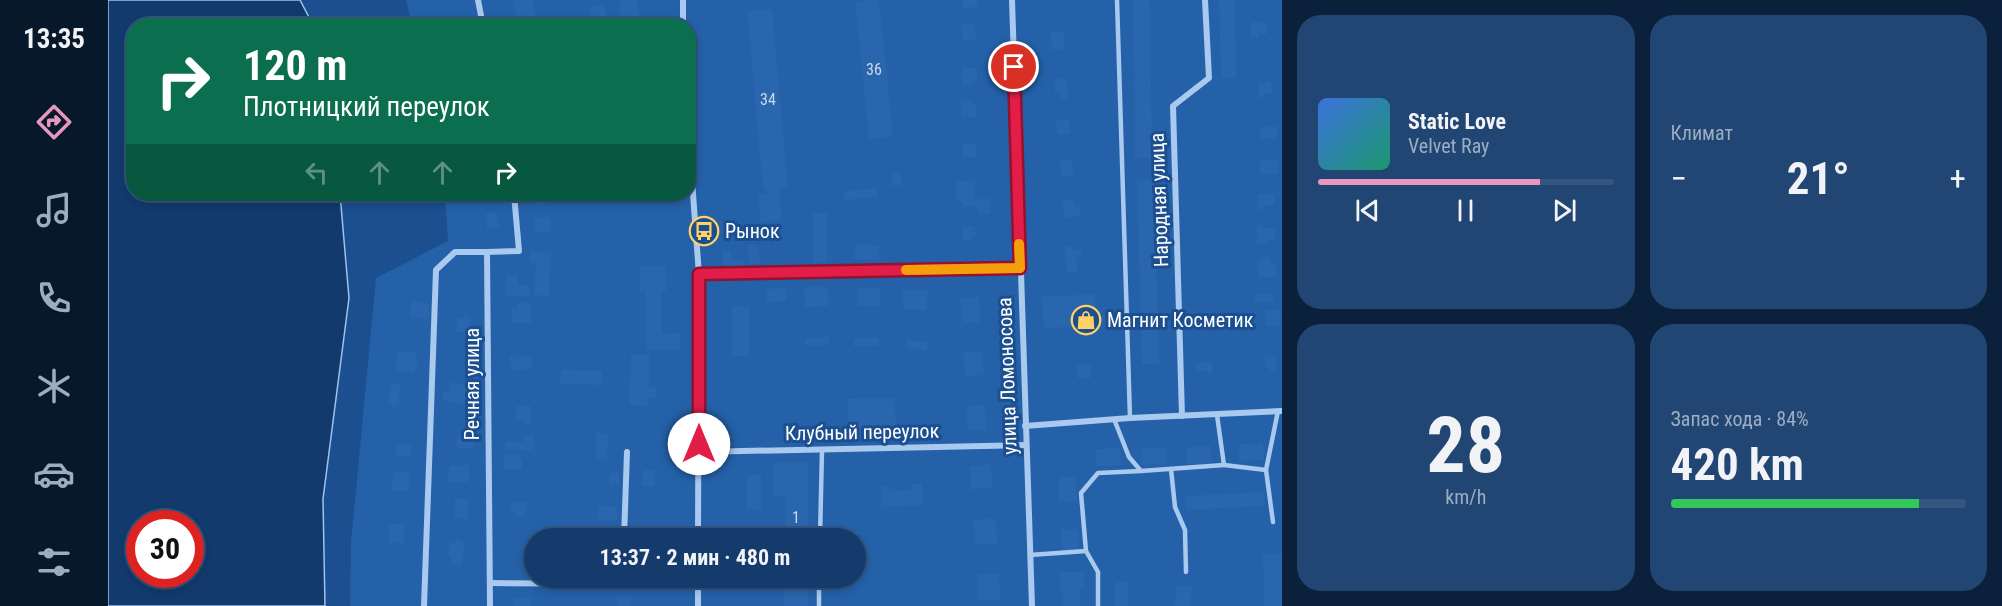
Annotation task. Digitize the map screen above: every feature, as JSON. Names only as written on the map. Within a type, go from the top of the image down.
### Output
[{"type":"street","points":[[478,0],[481,18]]},
{"type":"street","points":[[683,0],[683,18]]},
{"type":"street","name":"улица Ломоносова","points":[[1012,0],[1032,606]]},
{"type":"street","name":"Народная улица","points":[[1182,416],[1173,106],[1209,78],[1205,0]]},
{"type":"street","points":[[424,606],[436,270],[455,252],[519,251],[515,201]]},
{"type":"street","points":[[694,201],[699,274],[698,528]]},
{"type":"street","name":"Речная улица","points":[[487,252],[490,606]]},
{"type":"street","points":[[699,274],[1020,268]]},
{"type":"street","points":[[1025,426],[1130,418],[1280,411]]},
{"type":"street","name":"Клубный переулок","points":[[699,452],[1026,445]]},
{"type":"street","points":[[624,528],[627,452]]},
{"type":"street","points":[[489,583],[524,583]]},
{"type":"street","points":[[698,588],[698,606]]},
{"type":"lane","points":[[1117,0],[1130,418]]},
{"type":"lane","points":[[1273,522],[1266,470],[1280,411]]},
{"type":"lane","points":[[1217,414],[1224,465]]},
{"type":"lane","points":[[1114,419],[1130,457],[1141,471]]},
{"type":"lane","points":[[820,528],[822,450]]},
{"type":"lane","points":[[1098,606],[1098,572],[1086,551],[1081,493],[1098,473],[1224,465],[1266,470]]},
{"type":"lane","points":[[1172,468],[1175,507],[1185,530],[1186,572]]},
{"type":"lane","points":[[1030,555],[1086,551]]},
{"type":"lane","points":[[819,588],[819,606]]},
{"type":"shaded area","points":[[108,0],[300,0],[309,18],[126,18],[126,201],[341,201],[349,298],[323,499],[325,606],[108,606]]},
{"type":"shaded area","points":[[406,0],[1282,0],[1282,606],[350,606],[351,543],[376,278],[448,241],[445,201],[696,201],[696,18],[410,18]]},
{"type":"building","points":[[513,0],[532,0],[536,16],[517,18]]},
{"type":"building","points":[[619,0],[637,0],[639,18],[621,18]]},
{"type":"building","points":[[879,0],[893,136],[869,139],[855,1]]},
{"type":"building","points":[[963,0],[977,0],[977,7],[963,8]]},
{"type":"building","points":[[1133,0],[1150,0],[1152,158],[1135,159]]},
{"type":"building","points":[[1219,0],[1235,0],[1236,78],[1221,78]]},
{"type":"building","points":[[605,5],[606,18],[591,18],[590,6]]},
{"type":"building","points":[[772,9],[788,187],[779,188],[782,220],[760,222],[758,195],[767,194],[767,190],[763,190],[747,11]]},
{"type":"building","points":[[1252,22],[1267,23],[1267,34],[1258,34],[1258,38],[1250,37]]},
{"type":"building","points":[[975,24],[976,39],[963,40],[962,25]]},
{"type":"building","points":[[1063,31],[1065,49],[1052,50],[1050,32]]},
{"type":"building","points":[[962,68],[977,68],[977,81],[973,81],[973,84],[962,85]]},
{"type":"building","points":[[1067,78],[1068,99],[1060,99],[1059,93],[1055,93],[1054,79]]},
{"type":"building","points":[[1271,82],[1272,93],[1264,93],[1264,97],[1259,98],[1258,83]]},
{"type":"building","points":[[961,101],[971,101],[971,105],[976,105],[976,117],[961,117]]},
{"type":"building","points":[[1069,120],[1070,134],[1057,135],[1056,121]]},
{"type":"building","points":[[1261,127],[1278,127],[1277,138],[1258,139]]},
{"type":"building","points":[[963,144],[977,144],[976,157],[962,157]]},
{"type":"building","points":[[1072,159],[1073,176],[1061,176],[1060,160]]},
{"type":"building","points":[[1260,160],[1278,160],[1278,174],[1260,174]]},
{"type":"building","points":[[900,173],[902,185],[892,186],[891,174]]},
{"type":"building","points":[[1154,180],[1159,364],[1142,364],[1137,181]]},
{"type":"building","points":[[956,181],[975,181],[975,202],[977,199],[990,199],[990,214],[978,213],[978,207],[963,207],[963,201],[956,201]]},
{"type":"building","points":[[877,188],[878,197],[844,200],[844,191]]},
{"type":"building","points":[[1258,194],[1275,194],[1275,205],[1264,205],[1265,209],[1258,209]]},
{"type":"building","points":[[1073,199],[1074,207],[1080,206],[1081,216],[1064,218],[1062,200]]},
{"type":"building","points":[[537,201],[556,201],[556,203],[537,204]]},
{"type":"building","points":[[497,212],[499,228],[487,229],[486,213]]},
{"type":"building","points":[[813,213],[827,213],[827,262],[813,263]]},
{"type":"building","points":[[550,217],[550,232],[535,233],[534,218]]},
{"type":"building","points":[[1257,225],[1263,225],[1263,228],[1275,228],[1275,239],[1267,239],[1267,244],[1257,244]]},
{"type":"building","points":[[963,226],[975,227],[975,236],[972,236],[972,241],[963,240]]},
{"type":"building","points":[[855,244],[879,245],[879,260],[854,259]]},
{"type":"building","points":[[748,245],[758,245],[760,263],[749,264]]},
{"type":"building","points":[[1072,246],[1072,250],[1081,249],[1082,257],[1076,258],[1078,271],[1067,272],[1064,247]]},
{"type":"building","points":[[731,250],[732,262],[743,260],[744,266],[724,268],[722,251]]},
{"type":"building","points":[[530,252],[551,253],[549,296],[534,295],[536,263],[530,263]]},
{"type":"building","points":[[1263,257],[1271,257],[1271,263],[1276,263],[1276,277],[1258,277],[1258,262],[1263,262]]},
{"type":"building","points":[[640,265],[666,265],[666,291],[661,291],[661,334],[680,333],[680,351],[646,351],[646,292],[640,292]]},
{"type":"building","points":[[506,276],[518,276],[518,285],[529,285],[529,296],[506,296]]},
{"type":"building","points":[[804,287],[828,287],[829,306],[805,307]]},
{"type":"building","points":[[880,287],[881,306],[857,306],[857,288]]},
{"type":"building","points":[[786,288],[787,301],[767,302],[767,289]]},
{"type":"building","points":[[903,289],[928,289],[927,310],[903,309]]},
{"type":"building","points":[[1095,294],[1097,326],[1044,328],[1042,297]]},
{"type":"building","points":[[1254,294],[1273,294],[1273,303],[1254,303]]},
{"type":"building","points":[[979,297],[981,322],[962,323],[960,298]]},
{"type":"building","points":[[413,301],[429,305],[430,316],[427,320],[411,318],[409,314]]},
{"type":"building","points":[[519,303],[531,303],[531,323],[512,323],[512,308],[517,308]]},
{"type":"building","points":[[732,306],[749,306],[749,356],[732,356]]},
{"type":"building","points":[[1266,310],[1280,310],[1282,320],[1280,320],[1280,326],[1266,326]]},
{"type":"building","points":[[464,315],[471,316],[470,332],[456,332],[457,318],[464,318]]},
{"type":"building","points":[[829,337],[829,345],[805,345],[805,338]]},
{"type":"building","points":[[854,338],[879,338],[878,346],[853,346]]},
{"type":"building","points":[[906,340],[927,342],[927,350],[905,348]]},
{"type":"building","points":[[399,351],[417,353],[416,360],[418,361],[414,373],[396,371],[397,366],[395,365]]},
{"type":"building","points":[[982,351],[984,375],[965,376],[963,352]]},
{"type":"building","points":[[509,355],[514,355],[514,358],[531,356],[532,369],[514,371],[513,367],[510,367]]},
{"type":"building","points":[[631,355],[650,355],[649,387],[656,388],[656,398],[649,398],[648,406],[629,405]]},
{"type":"building","points":[[1265,357],[1276,357],[1275,371],[1270,371],[1270,367],[1265,367]]},
{"type":"building","points":[[1196,362],[1212,362],[1212,374],[1208,374],[1208,371],[1197,371]]},
{"type":"building","points":[[1091,364],[1091,378],[1077,378],[1077,365]]},
{"type":"building","points":[[561,370],[602,371],[602,385],[560,384]]},
{"type":"building","points":[[450,382],[467,387],[465,404],[442,399],[443,392],[449,392]]},
{"type":"building","points":[[391,383],[401,384],[398,405],[395,404],[395,408],[388,403]]},
{"type":"building","points":[[895,398],[896,434],[849,434],[848,399]]},
{"type":"building","points":[[985,405],[987,430],[968,431],[966,406]]},
{"type":"building","points":[[515,406],[531,406],[531,425],[523,425],[523,420],[516,420]]},
{"type":"building","points":[[596,433],[608,434],[607,459],[596,459]]},
{"type":"building","points":[[525,435],[534,435],[534,451],[505,450],[505,442],[524,442]]},
{"type":"building","points":[[457,436],[474,437],[474,448],[457,448]]},
{"type":"building","points":[[397,443],[411,444],[411,457],[396,455]]},
{"type":"building","points":[[1263,443],[1264,460],[1239,461],[1239,444]]},
{"type":"building","points":[[1211,446],[1212,463],[1187,464],[1187,447]]},
{"type":"building","points":[[1166,447],[1167,464],[1142,465],[1142,448]]},
{"type":"building","points":[[1120,448],[1121,465],[1096,466],[1096,449]]},
{"type":"building","points":[[503,454],[517,454],[522,460],[522,469],[504,469]]},
{"type":"building","points":[[773,463],[808,463],[808,528],[785,528],[785,496],[773,496]]},
{"type":"building","points":[[990,464],[993,487],[972,490],[969,467]]},
{"type":"building","points":[[469,465],[469,482],[448,482],[449,466]]},
{"type":"building","points":[[643,470],[655,470],[655,486],[642,486]]},
{"type":"building","points":[[393,472],[409,472],[409,491],[392,491]]},
{"type":"building","points":[[609,473],[619,473],[619,485],[609,485]]},
{"type":"building","points":[[747,475],[761,475],[761,510],[746,509]]},
{"type":"building","points":[[1059,477],[1076,477],[1077,502],[1059,502]]},
{"type":"building","points":[[911,484],[922,484],[923,505],[882,507],[881,486],[889,486],[889,491],[912,490]]},
{"type":"building","points":[[1264,492],[1264,506],[1186,510],[1185,496]]},
{"type":"building","points":[[455,499],[468,499],[468,519],[455,519]]},
{"type":"building","points":[[526,502],[526,515],[514,515],[514,512],[511,512],[511,504]]},
{"type":"building","points":[[598,506],[617,507],[617,520],[598,520]]},
{"type":"building","points":[[995,518],[998,543],[975,545],[973,520]]},
{"type":"building","points":[[389,524],[404,524],[404,543],[389,543]]},
{"type":"building","points":[[1061,529],[1078,529],[1079,554],[1061,554]]},
{"type":"building","points":[[455,540],[462,540],[462,543],[465,543],[462,566],[451,565],[451,556],[448,556],[449,543],[455,543]]},
{"type":"building","points":[[1263,554],[1282,554],[1282,606],[1264,606]]},
{"type":"building","points":[[1060,572],[1084,572],[1084,589],[1080,589],[1080,606],[1063,606]]},
{"type":"building","points":[[999,573],[1000,600],[978,601],[977,574]]},
{"type":"building","points":[[1115,582],[1128,582],[1128,606],[1115,606]]},
{"type":"building","points":[[1176,585],[1192,585],[1191,606],[1175,606]]},
{"type":"building","points":[[784,588],[808,588],[808,606],[784,606]]},
{"type":"building","points":[[617,596],[631,596],[631,606],[617,606]]},
{"type":"building","points":[[514,598],[531,598],[531,606],[514,606]]},
{"type":"slow traffic","points":[[906,270],[1020,268],[1019,244]]},
{"type":"place","name":"Рынок","points":[[704,231]]},
{"type":"place","name":"Магнит Косметик","points":[[1086,320]]},
{"type":"route","points":[[699,444],[699,274],[1020,268],[1014,67]]}]
